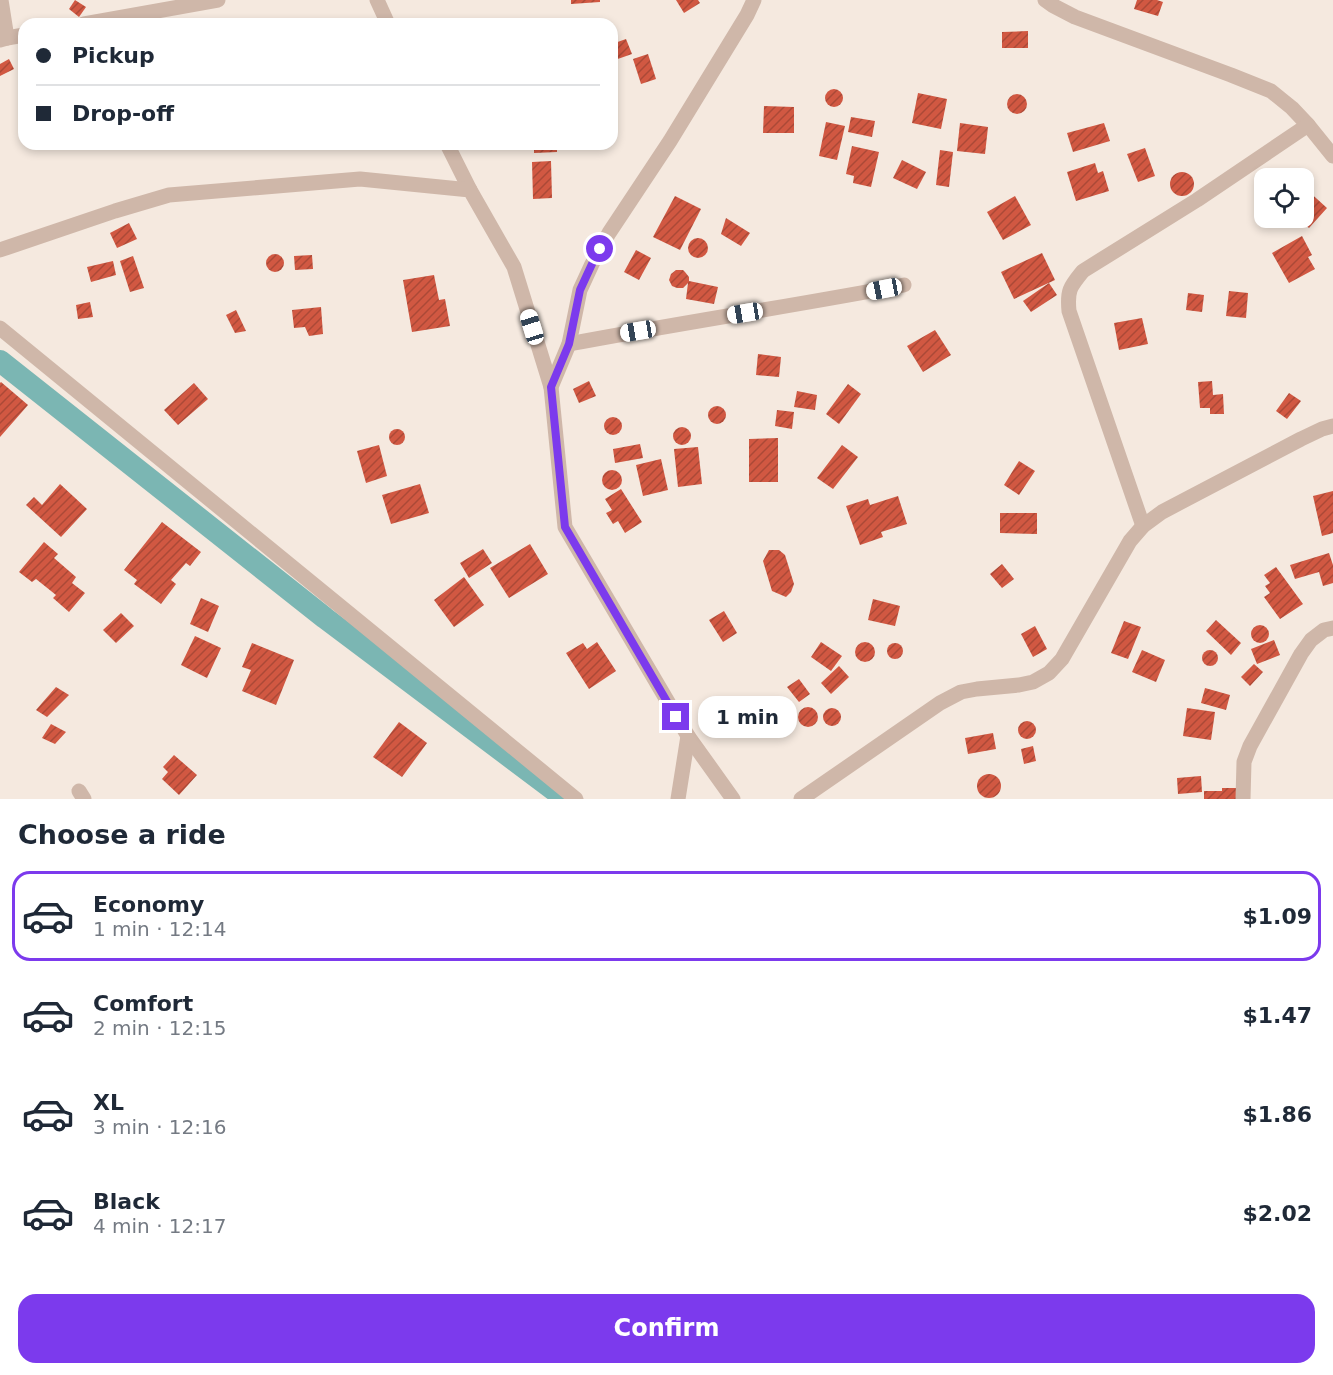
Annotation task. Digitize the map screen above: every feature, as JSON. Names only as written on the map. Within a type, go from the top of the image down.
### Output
[{"type":"street","points":[[1,0],[3,39],[18,36]]},
{"type":"street","points":[[115,18],[218,0]]},
{"type":"street","points":[[377,0],[385,18]]},
{"type":"street","points":[[551,387],[569,344],[580,290],[592,264],[609,233],[670,141],[754,0]]},
{"type":"street","points":[[1045,0],[1075,17],[1271,92],[1292,108],[1333,156]]},
{"type":"street","points":[[1143,526],[1069,311],[1067,296],[1083,271],[1197,200],[1308,125]]},
{"type":"street","points":[[450,150],[514,267],[551,387],[565,527],[688,736],[733,799]]},
{"type":"street","points":[[0,250],[169,195],[360,179],[470,190]]},
{"type":"street","points":[[569,344],[904,285]]},
{"type":"street","points":[[0,328],[576,799]]},
{"type":"street","points":[[801,799],[961,692],[1019,685],[1033,682],[1050,673],[1062,659],[1130,541],[1143,526],[1162,512],[1301,439],[1333,426]]},
{"type":"street","points":[[1243,799],[1244,762],[1250,746],[1301,654],[1311,640],[1324,630],[1333,628]]},
{"type":"street","points":[[678,799],[688,736]]},
{"type":"building","points":[[75,0],[86,7],[79,17],[69,9]]},
{"type":"building","points":[[571,0],[600,0],[600,2],[571,4]]},
{"type":"building","points":[[676,0],[698,0],[700,3],[684,13]]},
{"type":"building","points":[[1137,0],[1163,2],[1158,16],[1134,9]]},
{"type":"building","points":[[1028,31],[1028,48],[1002,48],[1002,32]]},
{"type":"building","points":[[626,39],[632,54],[618,59],[618,42]]},
{"type":"building","points":[[648,54],[656,79],[641,84],[633,59]]},
{"type":"building","points":[[9,59],[14,69],[0,76],[0,64]]},
{"type":"building","points":[[834,89],[840,92],[843,98],[840,104],[834,107],[828,104],[825,98],[828,92]]},
{"type":"building","points":[[918,93],[947,99],[941,129],[912,123]]},
{"type":"building","points":[[1017,94],[1024,97],[1027,104],[1024,111],[1017,114],[1010,111],[1007,104],[1010,97]]},
{"type":"building","points":[[764,106],[794,107],[794,133],[763,133]]},
{"type":"building","points":[[851,117],[875,121],[872,137],[848,132]]},
{"type":"building","points":[[826,122],[845,126],[837,160],[819,156]]},
{"type":"building","points":[[960,123],[988,127],[985,154],[957,151]]},
{"type":"building","points":[[1104,123],[1110,141],[1073,152],[1067,133]]},
{"type":"building","points":[[852,146],[879,152],[871,187],[853,183],[854,176],[846,174]]},
{"type":"building","points":[[1145,148],[1155,176],[1138,182],[1127,154]]},
{"type":"building","points":[[534,150],[557,150],[557,152],[534,153]]},
{"type":"building","points":[[940,150],[953,152],[949,187],[936,185]]},
{"type":"building","points":[[902,160],[926,172],[917,189],[893,178]]},
{"type":"building","points":[[551,161],[552,198],[533,199],[532,162]]},
{"type":"building","points":[[1095,163],[1098,173],[1103,171],[1109,191],[1076,201],[1067,172]]},
{"type":"building","points":[[1182,172],[1190,176],[1194,184],[1190,192],[1182,196],[1174,192],[1170,184],[1174,176]]},
{"type":"building","points":[[675,196],[701,209],[680,250],[653,237]]},
{"type":"building","points":[[1015,196],[1031,225],[1003,240],[987,212]]},
{"type":"building","points":[[1314,196],[1327,208],[1314,222]]},
{"type":"building","points":[[726,218],[750,233],[741,246],[721,234]]},
{"type":"building","points":[[129,223],[137,239],[117,248],[110,233]]},
{"type":"building","points":[[1302,236],[1312,255],[1308,257],[1315,269],[1289,283],[1272,253]]},
{"type":"building","points":[[694,238],[702,238],[708,244],[708,252],[702,258],[694,258],[688,252],[688,244]]},
{"type":"building","points":[[636,250],[651,258],[639,280],[624,272]]},
{"type":"building","points":[[1042,253],[1055,280],[1014,299],[1001,272]]},
{"type":"building","points":[[275,254],[281,257],[284,263],[281,269],[275,272],[269,269],[266,263],[269,257]]},
{"type":"building","points":[[312,255],[313,269],[295,270],[294,256]]},
{"type":"building","points":[[133,256],[144,288],[130,292],[120,261]]},
{"type":"building","points":[[113,261],[116,275],[91,282],[87,267]]},
{"type":"building","points":[[676,270],[683,270],[689,277],[689,281],[718,287],[714,304],[686,299],[688,283],[683,288],[677,288],[672,286],[669,280],[671,274]]},
{"type":"building","points":[[434,275],[439,300],[445,299],[450,326],[412,332],[403,280]]},
{"type":"building","points":[[1049,283],[1057,295],[1031,312],[1023,301]]},
{"type":"building","points":[[1229,291],[1248,293],[1246,318],[1226,316]]},
{"type":"building","points":[[1188,293],[1204,295],[1202,312],[1186,310]]},
{"type":"building","points":[[90,302],[93,317],[78,319],[76,305]]},
{"type":"building","points":[[321,307],[323,334],[309,336],[305,327],[294,328],[292,310]]},
{"type":"building","points":[[236,310],[246,331],[235,333],[226,315]]},
{"type":"building","points":[[1142,318],[1148,344],[1119,350],[1114,323]]},
{"type":"building","points":[[935,330],[951,355],[923,372],[907,346]]},
{"type":"building","points":[[758,354],[781,357],[779,377],[756,375]]},
{"type":"building","points":[[589,381],[596,396],[579,403],[573,389]]},
{"type":"building","points":[[1212,381],[1213,395],[1223,394],[1224,414],[1210,414],[1210,408],[1200,408],[1198,382]]},
{"type":"building","points":[[0,383],[28,405],[0,437]]},
{"type":"building","points":[[194,383],[208,399],[178,425],[164,410]]},
{"type":"building","points":[[848,384],[861,394],[839,424],[826,414]]},
{"type":"building","points":[[797,391],[817,395],[815,410],[794,407]]},
{"type":"building","points":[[1289,393],[1301,401],[1287,419],[1276,411]]},
{"type":"building","points":[[713,406],[721,406],[726,411],[724,422],[713,424],[708,419],[708,411]]},
{"type":"building","points":[[777,410],[794,412],[792,429],[775,426]]},
{"type":"building","points":[[613,417],[619,420],[622,426],[619,432],[613,435],[607,432],[604,426],[607,420]]},
{"type":"building","points":[[682,427],[688,430],[691,436],[688,442],[682,445],[676,442],[673,436],[676,430]]},
{"type":"building","points":[[394,429],[400,429],[405,437],[403,443],[394,445],[389,440],[389,434]]},
{"type":"building","points":[[778,438],[778,482],[749,482],[749,439]]},
{"type":"building","points":[[640,444],[643,458],[615,463],[613,449]]},
{"type":"building","points":[[379,445],[387,476],[366,483],[357,451]]},
{"type":"building","points":[[842,445],[858,457],[833,489],[817,478]]},
{"type":"building","points":[[698,447],[702,484],[678,487],[674,449]]},
{"type":"building","points":[[661,459],[668,490],[643,496],[636,465]]},
{"type":"building","points":[[1019,461],[1035,471],[1019,495],[1004,485]]},
{"type":"building","points":[[612,470],[619,473],[622,480],[619,487],[612,490],[605,487],[602,480],[605,473]]},
{"type":"building","points":[[60,484],[87,509],[61,537],[26,505],[34,497],[42,505]]},
{"type":"building","points":[[420,484],[429,513],[391,524],[382,495]]},
{"type":"building","points":[[621,489],[642,522],[625,533],[618,521],[613,524],[606,513],[612,510],[605,499]]},
{"type":"building","points":[[1333,491],[1333,533],[1322,536],[1313,496]]},
{"type":"building","points":[[898,496],[907,524],[881,532],[883,537],[860,545],[846,506],[868,499],[870,505]]},
{"type":"building","points":[[1000,513],[1037,513],[1037,534],[1000,533]]},
{"type":"building","points":[[162,522],[201,552],[190,566],[186,563],[171,580],[176,584],[161,604],[134,584],[137,580],[124,570]]},
{"type":"building","points":[[44,542],[58,554],[54,558],[76,577],[72,583],[85,593],[69,612],[53,598],[56,595],[36,579],[32,582],[19,572]]},
{"type":"building","points":[[530,544],[548,574],[509,598],[490,568]]},
{"type":"building","points":[[483,549],[492,563],[469,578],[460,563]]},
{"type":"building","points":[[769,550],[779,550],[785,555],[794,584],[786,597],[772,591],[763,561]]},
{"type":"building","points":[[1329,553],[1333,565],[1333,583],[1323,586],[1319,572],[1295,579],[1290,565]]},
{"type":"building","points":[[1002,564],[1014,579],[1002,588],[990,574]]},
{"type":"building","points":[[1276,567],[1303,604],[1280,619],[1264,597],[1270,593],[1265,586],[1270,583],[1264,575]]},
{"type":"building","points":[[464,577],[484,605],[454,627],[434,600]]},
{"type":"building","points":[[201,598],[219,606],[208,632],[190,624]]},
{"type":"building","points":[[873,599],[900,606],[895,626],[868,620]]},
{"type":"building","points":[[724,611],[737,633],[723,642],[709,620]]},
{"type":"building","points":[[121,613],[134,626],[116,643],[103,630]]},
{"type":"building","points":[[1216,620],[1241,643],[1231,655],[1206,631]]},
{"type":"building","points":[[1124,621],[1141,627],[1128,659],[1111,653]]},
{"type":"building","points":[[1260,625],[1266,628],[1269,634],[1266,640],[1260,643],[1254,640],[1251,634],[1254,628]]},
{"type":"building","points":[[1035,626],[1047,649],[1033,657],[1021,634]]},
{"type":"building","points":[[195,636],[221,648],[207,678],[181,665]]},
{"type":"building","points":[[1274,640],[1280,655],[1257,664],[1251,649]]},
{"type":"building","points":[[597,642],[616,671],[589,689],[566,653],[583,643],[587,649]]},
{"type":"building","points":[[821,642],[842,656],[831,671],[811,657]]},
{"type":"building","points":[[865,642],[872,645],[875,652],[872,659],[865,662],[858,659],[855,652],[858,645]]},
{"type":"building","points":[[252,643],[294,660],[276,705],[242,691],[251,670],[242,667]]},
{"type":"building","points":[[892,643],[898,643],[903,651],[901,657],[892,659],[887,654],[887,648]]},
{"type":"building","points":[[1142,650],[1165,660],[1156,682],[1132,672]]},
{"type":"building","points":[[1207,650],[1213,650],[1218,658],[1216,664],[1207,666],[1202,661],[1202,655]]},
{"type":"building","points":[[1254,664],[1263,672],[1250,686],[1241,677]]},
{"type":"building","points":[[839,666],[849,677],[831,694],[821,683]]},
{"type":"building","points":[[799,679],[810,694],[799,702],[787,687]]},
{"type":"building","points":[[56,687],[69,695],[47,717],[36,710]]},
{"type":"building","points":[[1205,688],[1230,695],[1226,710],[1201,703]]},
{"type":"building","points":[[808,707],[815,710],[818,717],[815,724],[808,727],[801,724],[798,717],[801,710]]},
{"type":"building","points":[[832,708],[838,711],[841,717],[838,723],[832,726],[826,723],[823,717],[826,711]]},
{"type":"building","points":[[1187,708],[1215,712],[1211,740],[1183,736]]},
{"type":"building","points":[[1027,721],[1033,724],[1036,730],[1033,736],[1027,739],[1021,736],[1018,730],[1021,724]]},
{"type":"building","points":[[399,722],[427,743],[402,777],[373,757]]},
{"type":"building","points":[[51,724],[66,732],[55,744],[42,738]]},
{"type":"building","points":[[993,733],[996,749],[968,754],[965,738]]},
{"type":"building","points":[[1033,746],[1036,761],[1024,764],[1021,749]]},
{"type":"building","points":[[174,755],[197,775],[179,795],[162,779],[168,772],[163,767]]},
{"type":"building","points":[[989,774],[994,775],[1000,781],[1000,791],[994,797],[989,798],[984,797],[978,791],[977,786],[978,781],[984,775]]},
{"type":"building","points":[[1201,776],[1202,792],[1178,794],[1177,778]]},
{"type":"building","points":[[1222,788],[1240,788],[1240,799],[1204,799],[1204,791],[1222,791]]},
{"type":"waterway","points":[[0,361],[325,618],[566,799]]},
{"type":"route","points":[[600,249],[580,290],[569,344],[551,387],[565,527],[676,717]]}]
